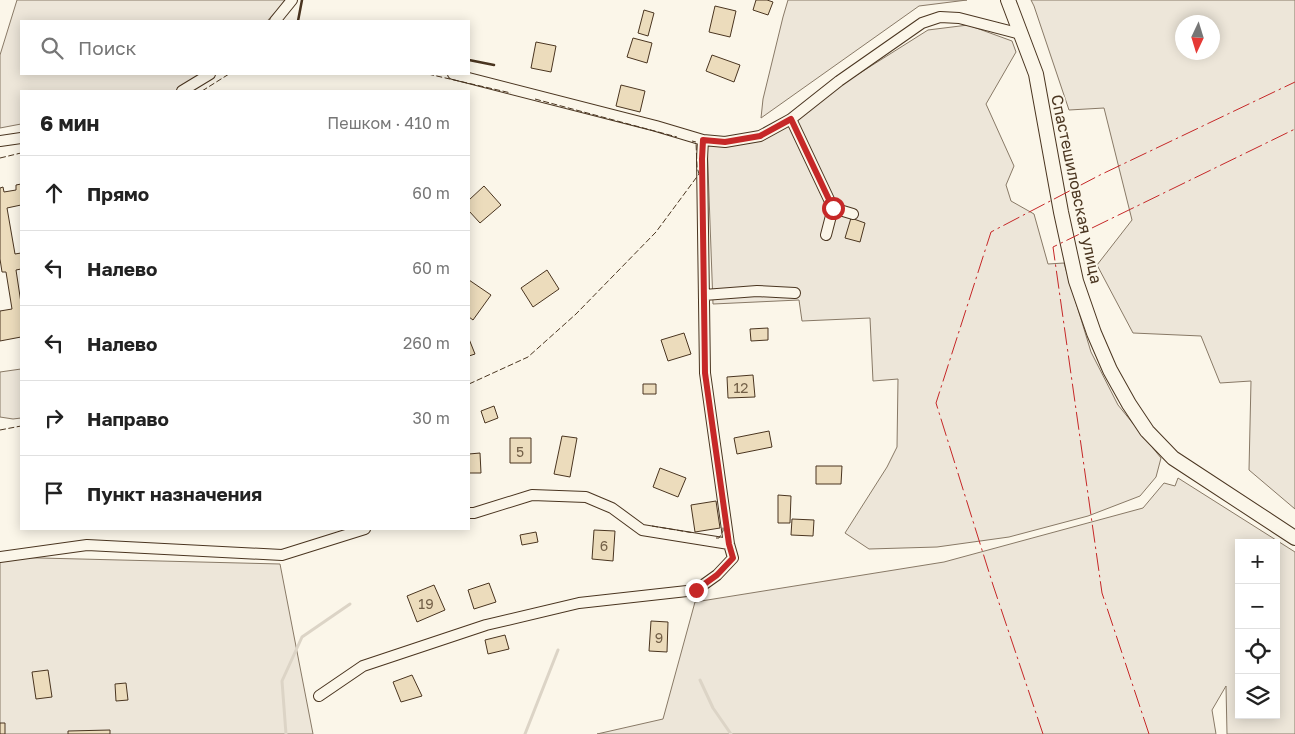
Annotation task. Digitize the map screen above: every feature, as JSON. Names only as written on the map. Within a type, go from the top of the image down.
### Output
[{"type":"street","points":[[276,20],[292,0]]},
{"type":"street","name":"Спастешиловская улица","points":[[1008,0],[1036,74],[1061,212],[1076,281],[1094,333],[1110,370],[1129,404],[1147,430],[1173,458],[1295,538]]},
{"type":"street","points":[[457,75],[656,126],[703,140],[725,142],[760,136],[791,119],[840,81],[922,23],[940,17],[959,18],[1021,34]]},
{"type":"street","points":[[184,90],[208,75]]},
{"type":"street","points":[[791,119],[833,208],[826,235]]},
{"type":"street","points":[[0,141],[20,138]]},
{"type":"street","points":[[319,696],[363,666],[486,625],[579,603],[696,590],[717,575],[733,558],[729,544],[705,373],[703,140]]},
{"type":"street","points":[[833,208],[853,214]]},
{"type":"street","points":[[704,295],[757,291],[796,293]]},
{"type":"street","points":[[470,513],[532,495],[586,497],[612,508],[642,530],[729,544]]},
{"type":"street","points":[[0,557],[87,545],[282,554],[362,530]]},
{"type":"shaded area","points":[[17,0],[287,0],[268,20],[20,20],[20,75],[202,75],[178,90],[20,90],[20,124],[0,128],[0,55]]},
{"type":"shaded area","points":[[788,0],[967,0],[919,6],[761,118],[763,99]]},
{"type":"shaded area","points":[[1031,0],[1295,0],[1295,509],[1249,470],[1251,381],[1220,383],[1201,336],[1133,333],[1097,265],[1132,220],[1104,108],[1069,110]]},
{"type":"shaded area","points":[[968,25],[1012,41],[1016,52],[986,104],[1014,166],[1006,185],[1011,201],[1034,214],[1048,264],[1064,263],[1091,352],[1118,405],[1161,458],[1156,477],[1140,496],[1088,516],[1009,537],[937,547],[869,549],[845,533],[887,467],[897,447],[898,379],[873,381],[870,318],[802,321],[799,300],[713,304],[707,141],[760,136],[928,30]]},
{"type":"shaded area","points":[[20,369],[20,418],[0,417],[0,372]]},
{"type":"shaded area","points":[[1178,478],[1274,539],[1235,539],[1235,719],[1280,719],[1280,543],[1295,552],[1295,734],[1227,734],[1226,686],[1212,710],[1216,734],[597,734],[663,719],[695,602],[944,562],[1143,508],[1164,483],[1175,486]]},
{"type":"shaded area","points":[[0,557],[280,564],[313,734],[0,734]]},
{"type":"building","points":[[756,0],[773,2],[768,15],[753,10]]},
{"type":"building","points":[[715,6],[736,11],[730,37],[709,32]]},
{"type":"building","points":[[644,10],[654,13],[648,36],[638,33]]},
{"type":"building","points":[[633,38],[652,43],[647,63],[627,57]]},
{"type":"building","points":[[536,42],[556,46],[551,72],[531,68]]},
{"type":"building","points":[[712,55],[740,65],[734,82],[706,71]]},
{"type":"building","points":[[621,85],[645,91],[640,112],[616,106]]},
{"type":"building","points":[[20,184],[20,205],[7,208],[15,254],[20,253],[20,269],[16,270],[20,296],[20,337],[0,341],[0,311],[12,309],[6,272],[2,272],[0,259],[0,188],[3,187],[4,192],[16,190],[16,185]]},
{"type":"building","points":[[484,186],[501,205],[480,223],[470,212],[470,199]]},
{"type":"building","points":[[851,218],[865,223],[860,242],[845,238]]},
{"type":"building","points":[[547,270],[559,289],[533,307],[521,288]]},
{"type":"building","points":[[470,281],[491,295],[473,320],[470,318]]},
{"type":"building","points":[[768,328],[768,340],[751,341],[750,329]]},
{"type":"building","points":[[684,333],[691,354],[668,361],[661,340]]},
{"type":"building","points":[[470,342],[475,354],[470,356]]},
{"type":"building","points":[[753,375],[755,397],[728,398],[727,377]]},
{"type":"building","points":[[643,384],[656,384],[656,394],[643,394]]},
{"type":"building","points":[[494,406],[498,418],[485,423],[481,411]]},
{"type":"building","points":[[769,431],[772,447],[737,454],[734,438]]},
{"type":"building","points":[[562,436],[577,438],[570,477],[554,474]]},
{"type":"building","points":[[510,438],[531,438],[531,463],[510,463]]},
{"type":"building","points":[[480,453],[481,473],[470,473],[470,454]]},
{"type":"building","points":[[816,466],[842,466],[841,484],[816,484]]},
{"type":"building","points":[[660,468],[686,478],[678,497],[653,487]]},
{"type":"building","points":[[778,495],[791,496],[790,523],[778,523]]},
{"type":"building","points":[[716,501],[720,528],[695,532],[691,505]]},
{"type":"building","points":[[792,519],[814,520],[813,536],[791,535]]},
{"type":"building","points":[[594,530],[615,531],[613,561],[592,559]]},
{"type":"building","points":[[536,532],[538,542],[522,545],[520,535]]},
{"type":"building","points":[[489,583],[496,602],[474,609],[468,590]]},
{"type":"building","points":[[434,585],[445,610],[417,622],[407,596]]},
{"type":"building","points":[[651,621],[668,622],[667,652],[649,651]]},
{"type":"building","points":[[505,635],[509,649],[488,654],[485,640]]},
{"type":"building","points":[[48,670],[52,697],[36,699],[32,672]]},
{"type":"building","points":[[412,675],[422,696],[401,702],[393,682]]},
{"type":"building","points":[[126,683],[128,700],[116,701],[115,684]]},
{"type":"building","points":[[0,723],[5,723],[5,734],[0,734]]},
{"type":"building","points":[[110,730],[110,734],[68,734],[68,731]]},
{"type":"waterway","points":[[286,734],[282,681],[302,637],[350,604]]},
{"type":"waterway","points":[[525,734],[558,650]]},
{"type":"waterway","points":[[700,680],[713,708],[731,734]]},
{"type":"fence","points":[[204,90],[227,75]]},
{"type":"fence","points":[[432,75],[511,93]]},
{"type":"fence","points":[[535,99],[677,137]]},
{"type":"fence","points":[[470,384],[528,357],[576,314],[656,232],[699,174],[696,142],[692,141]]},
{"type":"fence","points":[[0,158],[20,153]]},
{"type":"fence","points":[[0,430],[20,426]]},
{"type":"fence","points":[[652,526],[694,533]]},
{"type":"fence","points":[[716,538],[719,538],[723,527]]},
{"type":"wall","points":[[298,20],[302,0]]},
{"type":"wall","points":[[470,60],[494,65]]},
{"type":"power","points":[[1043,734],[993,585],[936,403],[991,232],[1100,175],[1295,82]]},
{"type":"power","points":[[1149,734],[1102,593],[1053,247],[1295,129]]},
{"type":"route","points":[[696,590],[717,575],[733,558],[729,544],[705,373],[703,140],[725,142],[760,136],[791,119],[833,208]]}]
